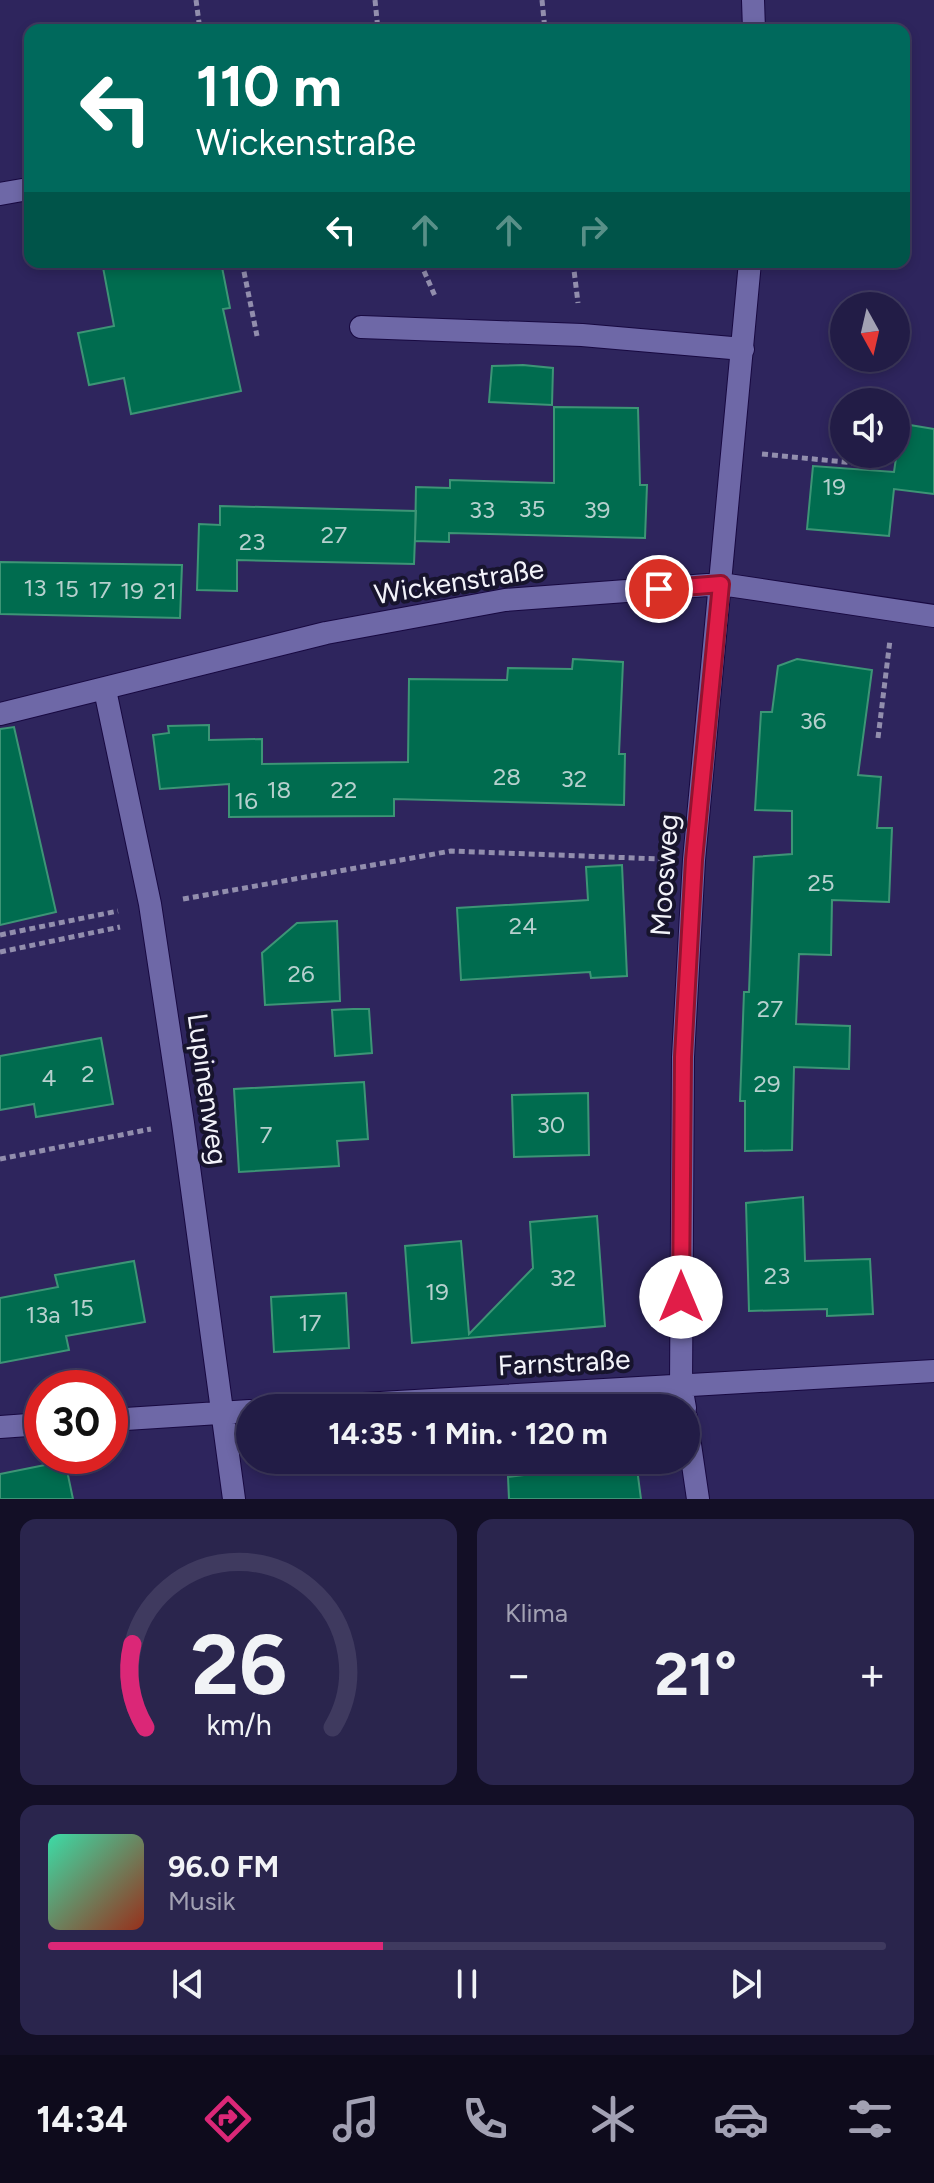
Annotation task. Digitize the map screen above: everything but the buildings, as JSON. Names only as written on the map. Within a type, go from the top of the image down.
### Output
[{"type":"street","points":[[753,0],[754,24]]},
{"type":"street","points":[[0,194],[24,190]]},
{"type":"street","name":"Moosweg","points":[[683,1394],[683,1057],[694,860],[750,268]]},
{"type":"street","points":[[361,327],[582,335],[743,349]]},
{"type":"street","name":"Wickenstraße","points":[[0,714],[326,633],[505,600],[721,584],[934,616]]},
{"type":"street","name":"Lupinenweg","points":[[105,690],[151,912],[234,1499]]},
{"type":"street","name":"Farnstraße","points":[[700,1395],[934,1371]]},
{"type":"street","points":[[128,1419],[236,1411]]},
{"type":"street","points":[[0,1427],[24,1425]]},
{"type":"street","points":[[694,1474],[698,1499]]},
{"type":"path","points":[[196,0],[199,24]]},
{"type":"path","points":[[375,0],[377,24]]},
{"type":"path","points":[[542,0],[544,24]]},
{"type":"path","points":[[243,268],[257,336]]},
{"type":"path","points":[[734,451],[830,461]]},
{"type":"path","points":[[878,738],[894,610]]},
{"type":"path","points":[[0,935],[151,912],[451,851],[694,860]]},
{"type":"path","points":[[0,952],[151,912]]},
{"type":"path","points":[[0,1159],[183,1123]]},
{"type":"route","points":[[659,589],[721,584],[694,860],[683,1057],[681,1297]]}]
